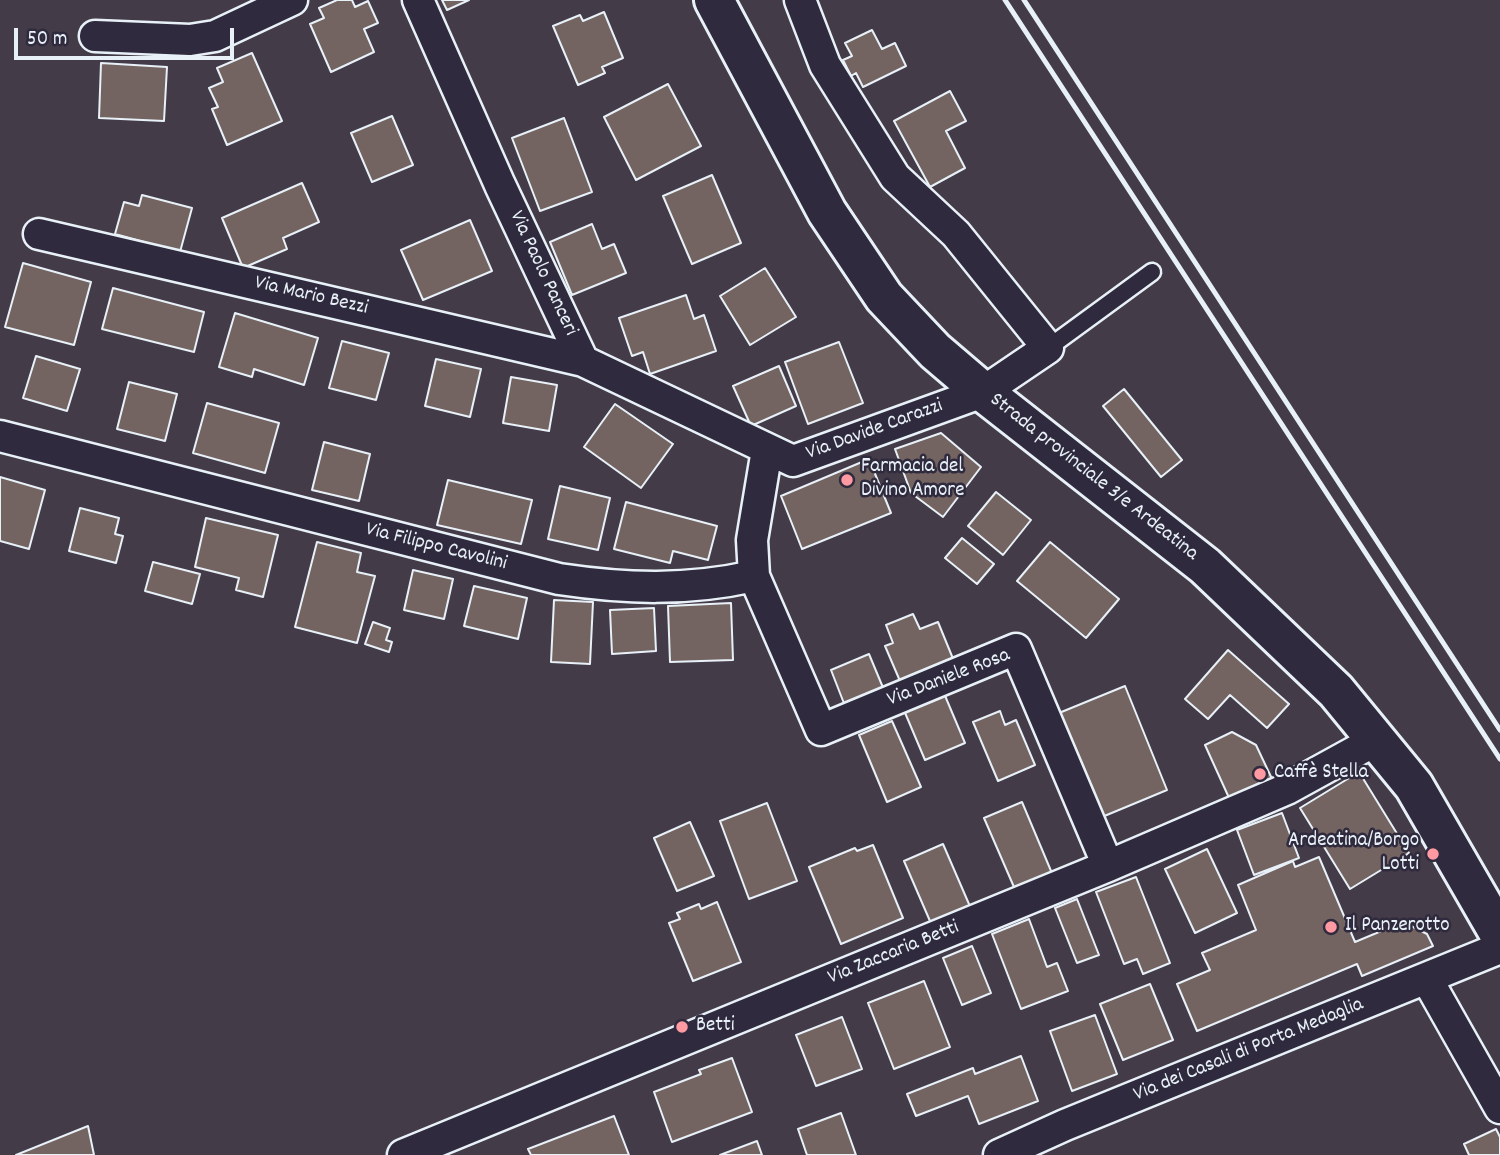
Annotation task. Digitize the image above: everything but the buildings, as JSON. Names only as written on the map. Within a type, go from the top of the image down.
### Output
[{"type":"main road","name":"Strada provinciale 3/e Ardeatina","points":[[714,0],[795,155],[859,263],[884,297],[935,351],[983,392],[1205,565],[1291,646],[1378,739],[1414,786],[1500,935]]},
{"type":"street","points":[[95,36],[190,40],[215,36],[292,0]]},
{"type":"street","name":"Via Paolo Panceri","points":[[418,0],[500,186],[583,360],[767,450]]},
{"type":"street","points":[[800,0],[825,65],[895,177],[956,234],[1048,348]]},
{"type":"street","name":"Via Mario Bezzi","points":[[39,234],[583,360]]},
{"type":"street","name":"Via Davide Carazzi","points":[[767,450],[793,461],[983,392],[1048,348]]},
{"type":"street","name":"Via Filippo Cavolini","points":[[0,436],[559,579],[603,586],[680,589],[754,576]]},
{"type":"street","points":[[754,576],[752,540],[767,450]]},
{"type":"street","name":"Via Daniele Rosa","points":[[754,576],[821,730],[1016,649],[1108,866]]},
{"type":"street","name":"Via Zaccaria Betti","points":[[403,1155],[470,1142],[1287,789],[1378,739]]},
{"type":"street","name":"Via dei Casali di Porta Medaglia","points":[[999,1155],[1065,1125],[1500,948]]},
{"type":"street","points":[[1427,979],[1500,1108]]},
{"type":"lane","points":[[1048,348],[1152,272]]},
{"type":"railway","points":[[1005,0],[1500,759]]},
{"type":"railway","points":[[1024,0],[1500,730]]},
{"type":"place","name":"Farmacia del Divino Amore","points":[[847,480]]},
{"type":"place","name":"Caffè Stella","points":[[1260,774]]},
{"type":"place","name":"Ardeatina/Borgo Lotti","points":[[1433,854]]},
{"type":"place","name":"Il Panzerotto","points":[[1331,927]]},
{"type":"place","name":"Betti","points":[[682,1027]]}]
